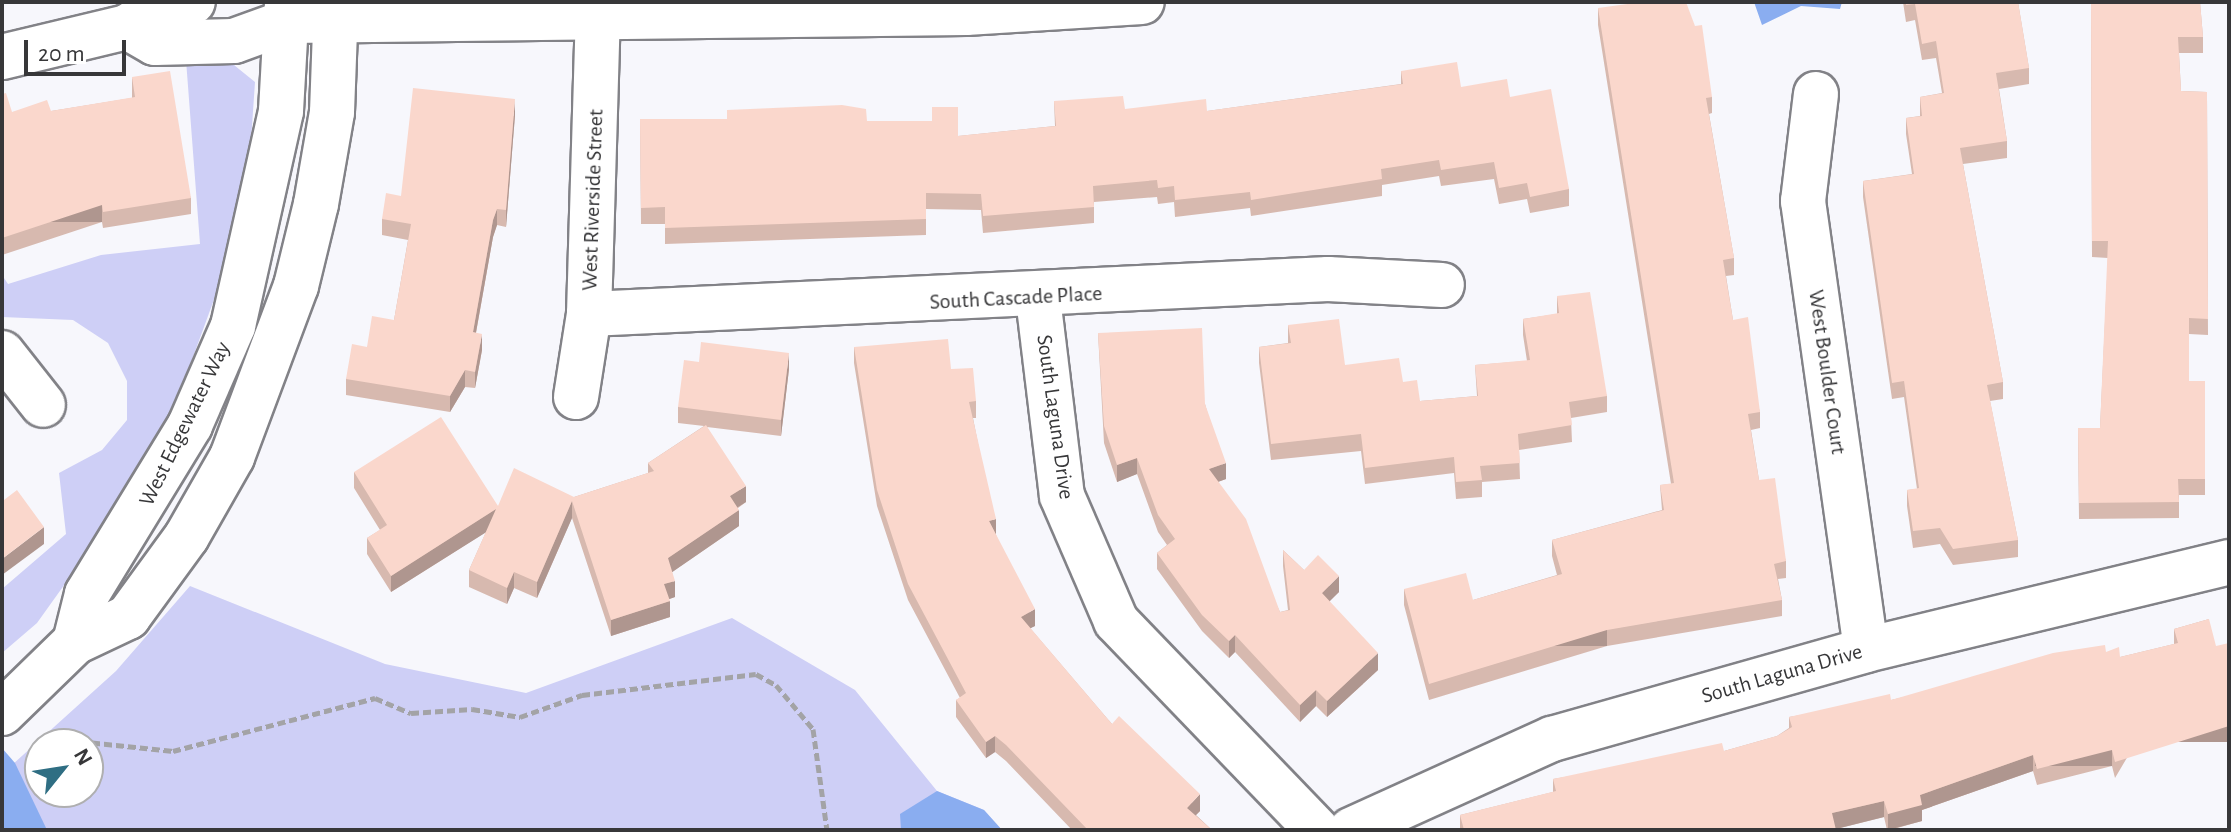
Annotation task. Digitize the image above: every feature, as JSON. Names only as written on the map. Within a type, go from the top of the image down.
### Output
[{"type":"street","points":[[2,57],[127,27],[159,6],[193,2]]},
{"type":"street","points":[[127,27],[155,43],[234,41],[277,8],[337,12],[598,11],[1142,2]]},
{"type":"street","name":"West Edgewater Way","points":[[75,642],[87,594],[190,425],[233,326],[281,111],[277,8]]},
{"type":"street","name":"West Riverside Street","points":[[576,397],[589,314],[598,11]]},
{"type":"street","points":[[4,711],[75,642],[128,617],[187,536],[264,377],[306,244],[332,112],[337,12]]},
{"type":"street","name":"West Boulder Court","points":[[1816,94],[1803,201],[1866,650]]},
{"type":"street","name":"South Cascade Place","points":[[589,314],[1038,298],[1328,279],[1442,285]]},
{"type":"street","name":"South Laguna Drive","points":[[1038,298],[1062,496],[1116,621],[1317,830]]},
{"type":"street","points":[[2,353],[43,405]]},
{"type":"street","name":"South Laguna Drive","points":[[1351,830],[1552,739],[1866,650],[2229,562]]},
{"type":"path","points":[[104,744],[173,751],[375,698],[411,713],[472,709],[520,717],[582,695],[756,674],[776,685],[813,729],[827,830]]},
{"type":"shaded area","points":[[186,60],[229,61],[255,82],[249,170],[231,253],[170,420],[130,493],[37,623],[2,653],[2,589],[66,534],[59,473],[102,450],[127,420],[127,381],[108,343],[73,320],[2,317],[2,275],[8,284],[101,255],[200,244]]},
{"type":"shaded area","points":[[190,586],[385,664],[526,693],[732,618],[855,690],[937,791],[984,810],[1002,830],[2,830],[2,774],[24,754],[24,808],[104,808],[104,728],[53,728],[116,671]]},
{"type":"water","points":[[1754,2],[1842,2],[1840,9],[1801,6],[1762,25]]},
{"type":"water","points":[[2,748],[15,763],[24,782],[24,808],[36,808],[47,830],[2,830]]},
{"type":"water","points":[[937,791],[984,810],[1002,830],[901,830],[900,814]]},
{"type":"building","points":[[1642,2],[1686,2],[1695,26],[1702,25],[1712,97],[1706,98],[1734,258],[1723,260],[1733,320],[1748,317],[1760,412],[1748,414],[1759,480],[1775,478],[1786,561],[1774,564],[1782,600],[1607,630],[1429,684],[1404,589],[1466,573],[1473,600],[1562,574],[1552,540],[1664,510],[1660,485],[1674,483],[1598,8]]},
{"type":"building","points":[[1906,2],[2018,2],[2029,68],[1996,73],[2007,141],[1960,148],[2003,382],[1987,385],[2018,540],[1953,549],[1940,528],[1913,531],[1907,490],[1919,488],[1904,381],[1892,383],[1863,181],[1914,174],[1906,118],[1922,116],[1920,97],[1944,93],[1936,41],[1922,44],[1915,4],[1906,5]]},
{"type":"building","points":[[2091,2],[2200,2],[2203,37],[2178,37],[2181,91],[2207,92],[2208,319],[2189,318],[2189,381],[2205,381],[2205,479],[2178,479],[2179,502],[2079,503],[2078,428],[2100,428],[2108,241],[2092,241]]},
{"type":"building","points":[[1457,62],[1461,87],[1507,79],[1510,97],[1551,89],[1569,189],[1530,197],[1527,183],[1499,188],[1494,162],[1441,170],[1439,160],[1381,169],[1382,179],[1251,200],[1250,192],[1175,200],[1174,186],[1158,188],[1157,180],[1093,186],[1094,207],[983,216],[981,194],[926,193],[926,219],[665,228],[665,207],[641,208],[640,119],[727,119],[727,110],[842,105],[866,109],[867,121],[932,121],[932,107],[958,107],[958,136],[1056,126],[1054,101],[1123,96],[1125,109],[1206,99],[1207,111],[1403,84],[1401,71]]},
{"type":"building","points":[[170,71],[191,198],[103,212],[102,205],[2,238],[2,94],[6,93],[12,112],[47,100],[51,111],[135,97],[132,77]]},
{"type":"building","points":[[413,88],[515,99],[506,210],[497,209],[493,220],[473,332],[482,334],[475,372],[465,370],[450,396],[346,379],[352,344],[367,347],[372,316],[394,320],[411,224],[382,219],[386,193],[401,196]]},
{"type":"building","points":[[1590,292],[1607,396],[1569,402],[1572,425],[1518,434],[1520,463],[1480,466],[1482,480],[1456,482],[1454,457],[1365,468],[1361,434],[1271,444],[1259,347],[1291,343],[1288,325],[1339,319],[1345,365],[1399,358],[1403,382],[1417,380],[1420,401],[1478,396],[1475,365],[1530,360],[1523,319],[1559,313],[1557,296]]},
{"type":"building","points":[[1202,328],[1205,404],[1226,463],[1209,469],[1246,519],[1280,612],[1290,610],[1283,550],[1304,570],[1318,555],[1339,576],[1322,593],[1378,653],[1327,701],[1316,690],[1300,705],[1235,635],[1229,641],[1202,615],[1157,553],[1175,539],[1158,515],[1137,458],[1117,465],[1104,426],[1098,333]]},
{"type":"building","points":[[948,339],[951,369],[973,368],[976,401],[969,402],[996,519],[989,521],[1035,609],[1021,617],[1112,724],[1119,716],[1200,794],[1187,808],[1212,830],[1088,830],[1006,745],[995,736],[986,742],[956,700],[966,693],[908,584],[877,490],[854,347]]},
{"type":"building","points":[[701,342],[789,353],[781,420],[678,407],[684,360],[699,362]]},
{"type":"building","points":[[441,417],[498,506],[514,468],[574,497],[654,471],[648,463],[706,425],[746,486],[730,496],[739,510],[668,558],[675,581],[664,584],[670,601],[611,620],[572,501],[537,582],[514,572],[507,588],[469,570],[496,509],[391,576],[367,538],[387,525],[354,472]]},
{"type":"building","points":[[17,490],[44,527],[2,559],[2,497],[4,500]]},
{"type":"building","points":[[2209,619],[2216,646],[2229,643],[2229,726],[2115,762],[2112,750],[2037,769],[2033,755],[1920,795],[1922,805],[1888,814],[1884,801],[1832,813],[1836,830],[1464,830],[1460,815],[1556,791],[1553,779],[1722,743],[1724,751],[1777,736],[1792,727],[1789,717],[1890,694],[1891,700],[2053,653],[2105,645],[2106,652],[2119,647],[2120,657],[2178,643],[2174,629]]}]
